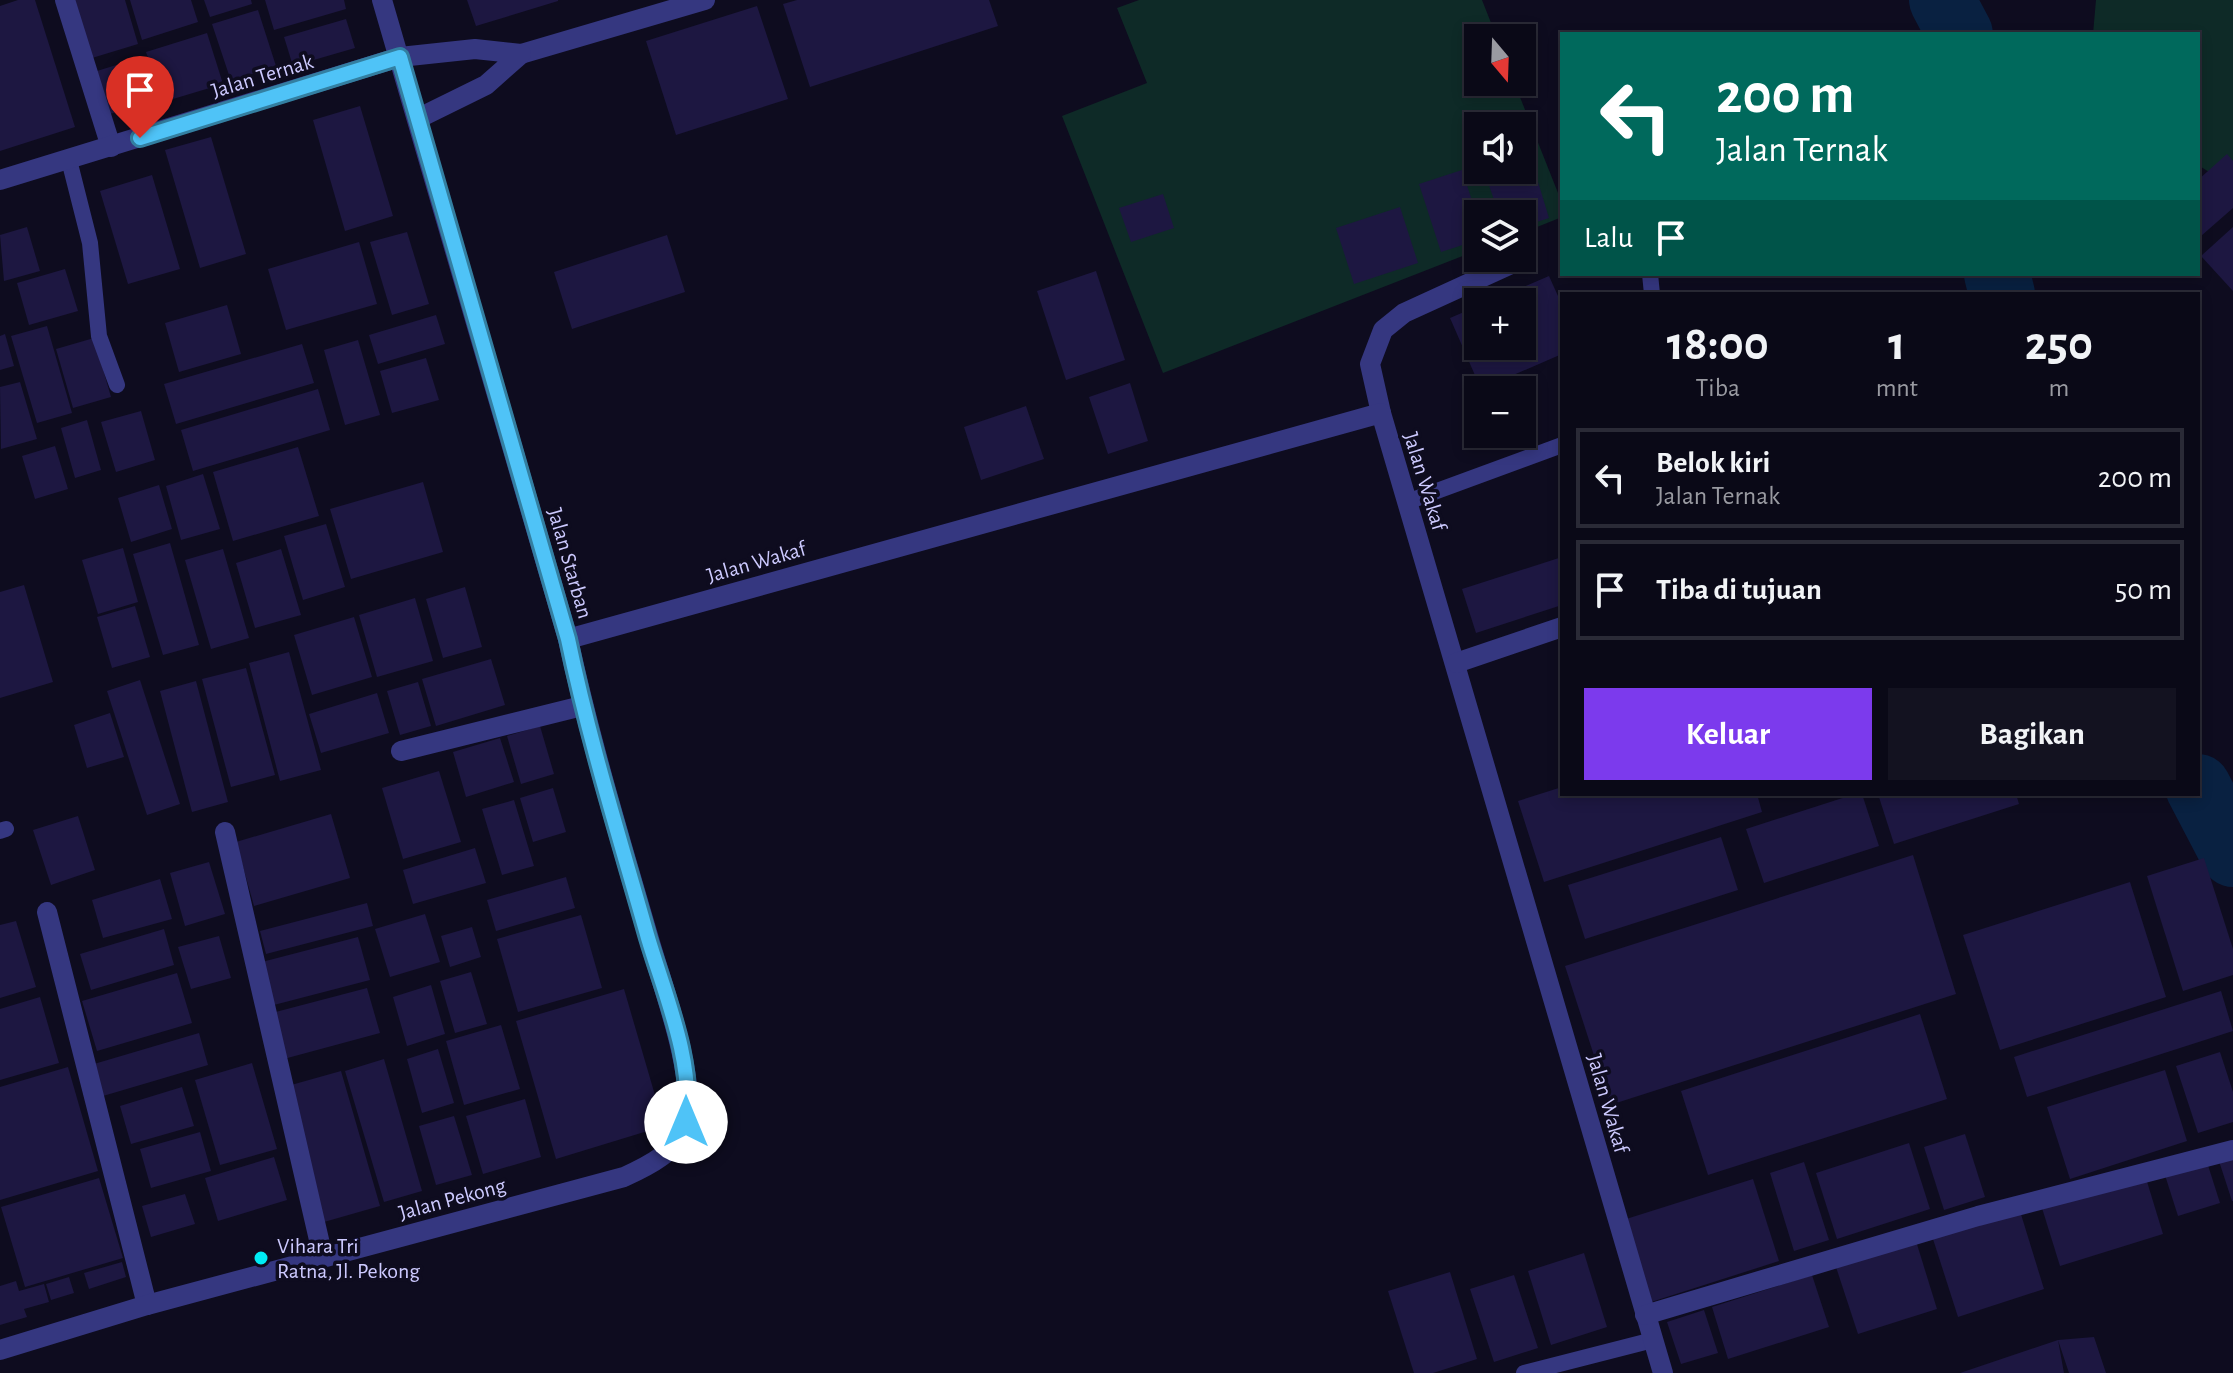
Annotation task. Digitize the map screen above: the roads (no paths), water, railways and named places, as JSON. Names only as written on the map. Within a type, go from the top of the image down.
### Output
[{"type":"street","points":[[65,0],[111,147]]},
{"type":"street","name":"Jalan Starban","points":[[382,0],[419,118],[568,639],[582,706],[678,1041],[689,1105],[686,1122],[676,1142]]},
{"type":"street","points":[[419,118],[486,85],[521,54],[705,0]]},
{"type":"street","name":"Jalan Ternak","points":[[0,180],[400,57],[475,49],[521,54]]},
{"type":"street","points":[[1381,413],[1370,364],[1383,330],[1404,313],[1494,272]]},
{"type":"street","name":"Jalan Wakaf","points":[[568,639],[1381,413],[1663,1373]]},
{"type":"street","points":[[1456,663],[1560,628]]},
{"type":"street","points":[[401,751],[582,706]]},
{"type":"street","points":[[225,832],[323,1257]]},
{"type":"street","points":[[47,912],[147,1305]]},
{"type":"street","name":"Jalan Pekong","points":[[0,1350],[147,1305],[624,1177],[655,1162],[676,1142]]},
{"type":"street","points":[[1645,1315],[1978,1216],[2233,1150]]},
{"type":"lane","points":[[69,160],[90,243],[99,336],[117,385]]},
{"type":"lane","points":[[1407,502],[1560,446]]},
{"type":"lane","points":[[1524,1373],[1653,1340]]},
{"type":"waterway","points":[[1942,0],[1959,32]]},
{"type":"waterway","points":[[1998,276],[2002,292]]},
{"type":"waterway","points":[[2200,791],[2233,854]]},
{"type":"place","name":"Vihara Tri Ratna, Jl. Pekong","points":[[261,1258]]}]
